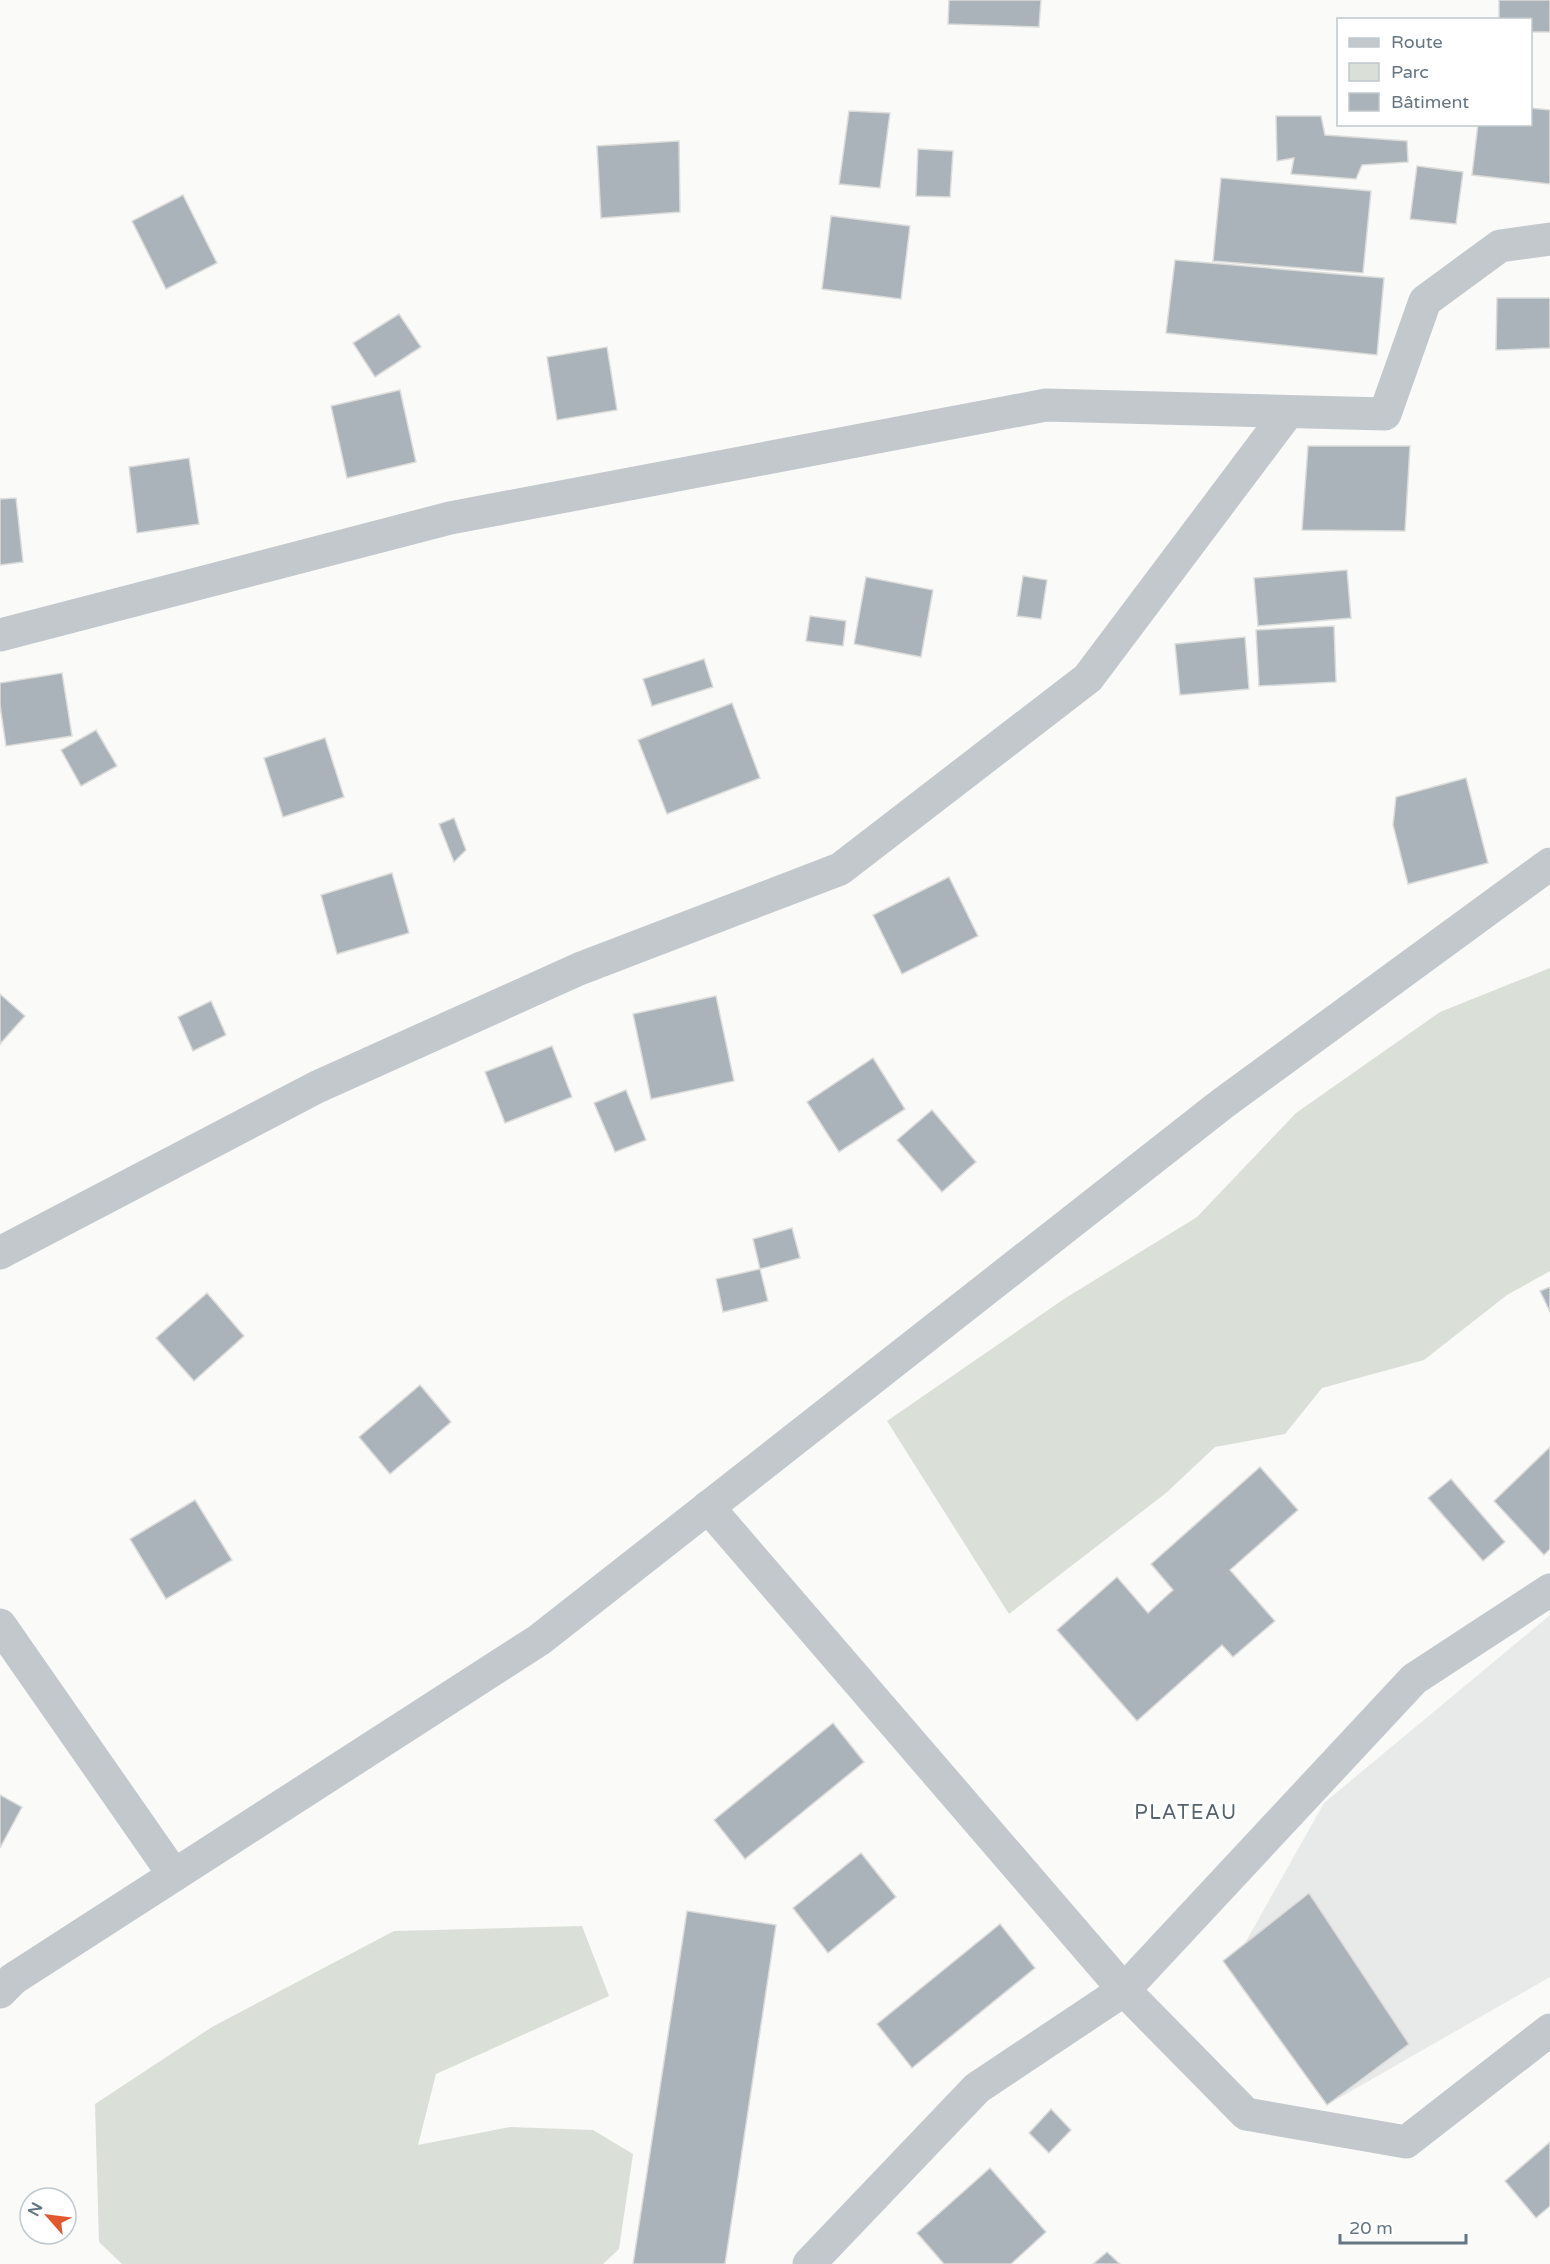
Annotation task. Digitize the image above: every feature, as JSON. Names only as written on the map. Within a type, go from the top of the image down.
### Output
[{"type":"street","points":[[0,635],[450,518],[1046,405],[1385,414],[1425,301],[1500,246],[1550,239]]},
{"type":"street","points":[[0,1253],[317,1087],[579,969],[840,869],[1088,678],[1288,412]]},
{"type":"street","points":[[4,1983],[539,1640],[1222,1104],[1550,864]]},
{"type":"street","points":[[708,1507],[1124,1990],[1246,2114],[1406,2142],[1550,2030]]},
{"type":"street","points":[[809,2264],[977,2088],[1124,1990],[1414,1679],[1550,1590]]},
{"type":"street","points":[[0,1626],[174,1875]]},
{"type":"shaded area","points":[[1550,1615],[1550,1977],[1327,2105],[1223,1961],[1245,1943],[1324,1803]]},
{"type":"green space","points":[[1550,968],[1550,1271],[1507,1295],[1424,1360],[1322,1388],[1285,1434],[1215,1447],[1166,1493],[1009,1614],[887,1421],[1064,1299],[1197,1217],[1296,1113],[1440,1012]]},
{"type":"green space","points":[[582,1926],[609,1996],[436,2074],[418,2145],[510,2127],[593,2130],[633,2154],[619,2249],[603,2264],[122,2264],[99,2242],[95,2104],[212,2027],[394,1931]]},
{"type":"building","points":[[949,0],[1041,0],[1039,27],[948,24]]},
{"type":"building","points":[[1499,0],[1550,0],[1550,32],[1532,32],[1532,18],[1499,18]]},
{"type":"building","points":[[1532,108],[1550,110],[1550,184],[1472,175],[1478,126],[1532,126]]},
{"type":"building","points":[[849,111],[890,113],[880,188],[839,184]]},
{"type":"building","points":[[1276,116],[1321,116],[1325,135],[1407,141],[1408,162],[1362,165],[1356,179],[1291,174],[1294,158],[1277,161]]},
{"type":"building","points":[[679,141],[680,212],[601,218],[597,146]]},
{"type":"building","points":[[918,149],[953,151],[950,197],[916,196]]},
{"type":"building","points":[[1417,166],[1463,172],[1456,224],[1410,219]]},
{"type":"building","points":[[1221,178],[1371,191],[1363,273],[1213,261]]},
{"type":"building","points":[[183,195],[217,263],[166,289],[132,221]]},
{"type":"building","points":[[831,216],[910,226],[901,299],[822,289]]},
{"type":"building","points":[[1175,260],[1384,278],[1377,355],[1166,333]]},
{"type":"building","points":[[1497,298],[1550,298],[1550,348],[1496,350]]},
{"type":"building","points":[[399,314],[421,347],[375,377],[353,343]]},
{"type":"building","points":[[607,347],[617,410],[557,420],[547,357]]},
{"type":"building","points":[[400,390],[416,462],[347,478],[331,406]]},
{"type":"building","points":[[1308,446],[1410,446],[1405,531],[1302,530]]},
{"type":"building","points":[[189,458],[199,524],[137,533],[129,467]]},
{"type":"building","points":[[16,498],[23,562],[0,565],[0,499]]},
{"type":"building","points":[[1347,570],[1351,618],[1258,626],[1254,578]]},
{"type":"building","points":[[1023,576],[1047,580],[1041,619],[1017,616]]},
{"type":"building","points":[[866,577],[933,590],[921,657],[854,644]]},
{"type":"building","points":[[810,616],[846,621],[843,646],[806,641]]},
{"type":"building","points":[[1334,626],[1336,682],[1259,686],[1256,630]]},
{"type":"building","points":[[1245,637],[1249,689],[1180,695],[1175,644]]},
{"type":"building","points":[[704,659],[713,687],[652,706],[643,679]]},
{"type":"building","points":[[62,673],[72,736],[6,746],[0,705],[0,683]]},
{"type":"building","points":[[732,703],[760,778],[667,814],[638,740]]},
{"type":"building","points":[[96,730],[117,766],[81,786],[61,750]]},
{"type":"building","points":[[325,738],[344,797],[283,817],[264,758]]},
{"type":"building","points":[[1466,778],[1488,863],[1408,884],[1393,825],[1396,797]]},
{"type":"building","points":[[454,818],[466,850],[454,862],[439,824]]},
{"type":"building","points":[[392,873],[409,933],[337,954],[321,895]]},
{"type":"building","points":[[949,877],[978,936],[902,974],[873,915]]},
{"type":"building","points":[[0,994],[25,1016],[0,1044]]},
{"type":"building","points":[[716,996],[734,1081],[651,1099],[633,1014]]},
{"type":"building","points":[[211,1001],[226,1035],[193,1051],[178,1017]]},
{"type":"building","points":[[552,1046],[572,1097],[505,1123],[485,1072]]},
{"type":"building","points":[[873,1058],[905,1109],[839,1152],[807,1102]]},
{"type":"building","points":[[626,1090],[646,1140],[615,1152],[594,1103]]},
{"type":"building","points":[[932,1110],[976,1162],[942,1192],[897,1140]]},
{"type":"building","points":[[792,1228],[800,1258],[760,1269],[753,1239]]},
{"type":"building","points":[[760,1269],[768,1301],[723,1312],[716,1279]]},
{"type":"building","points":[[1550,1287],[1550,1312],[1540,1291]]},
{"type":"building","points":[[207,1293],[244,1336],[194,1381],[156,1338]]},
{"type":"building","points":[[420,1385],[451,1422],[390,1474],[359,1437]]},
{"type":"building","points":[[1550,1447],[1550,1549],[1544,1555],[1494,1501]]},
{"type":"building","points":[[1260,1467],[1298,1510],[1230,1570],[1275,1621],[1233,1657],[1222,1645],[1137,1721],[1057,1630],[1117,1577],[1148,1613],[1173,1590],[1151,1564]]},
{"type":"building","points":[[1451,1479],[1505,1542],[1483,1561],[1428,1498]]},
{"type":"building","points":[[195,1500],[232,1560],[166,1599],[130,1539]]},
{"type":"building","points":[[833,1723],[864,1762],[745,1859],[714,1820]]},
{"type":"building","points":[[0,1795],[22,1807],[0,1848]]},
{"type":"building","points":[[861,1853],[896,1897],[828,1953],[793,1908]]},
{"type":"building","points":[[1309,1893],[1409,2044],[1327,2105],[1223,1961]]},
{"type":"building","points":[[687,1911],[776,1925],[725,2264],[633,2264]]},
{"type":"building","points":[[1000,1924],[1035,1968],[912,2068],[877,2024]]},
{"type":"building","points":[[1051,2109],[1071,2130],[1049,2153],[1029,2133]]},
{"type":"building","points":[[1550,2142],[1550,2206],[1536,2218],[1505,2181]]},
{"type":"building","points":[[990,2168],[1046,2232],[1011,2264],[944,2264],[917,2233]]},
{"type":"building","points":[[1107,2252],[1120,2264],[1093,2264]]},
{"type":"district","name":"PLATEAU","points":[[1186,1812]]}]
